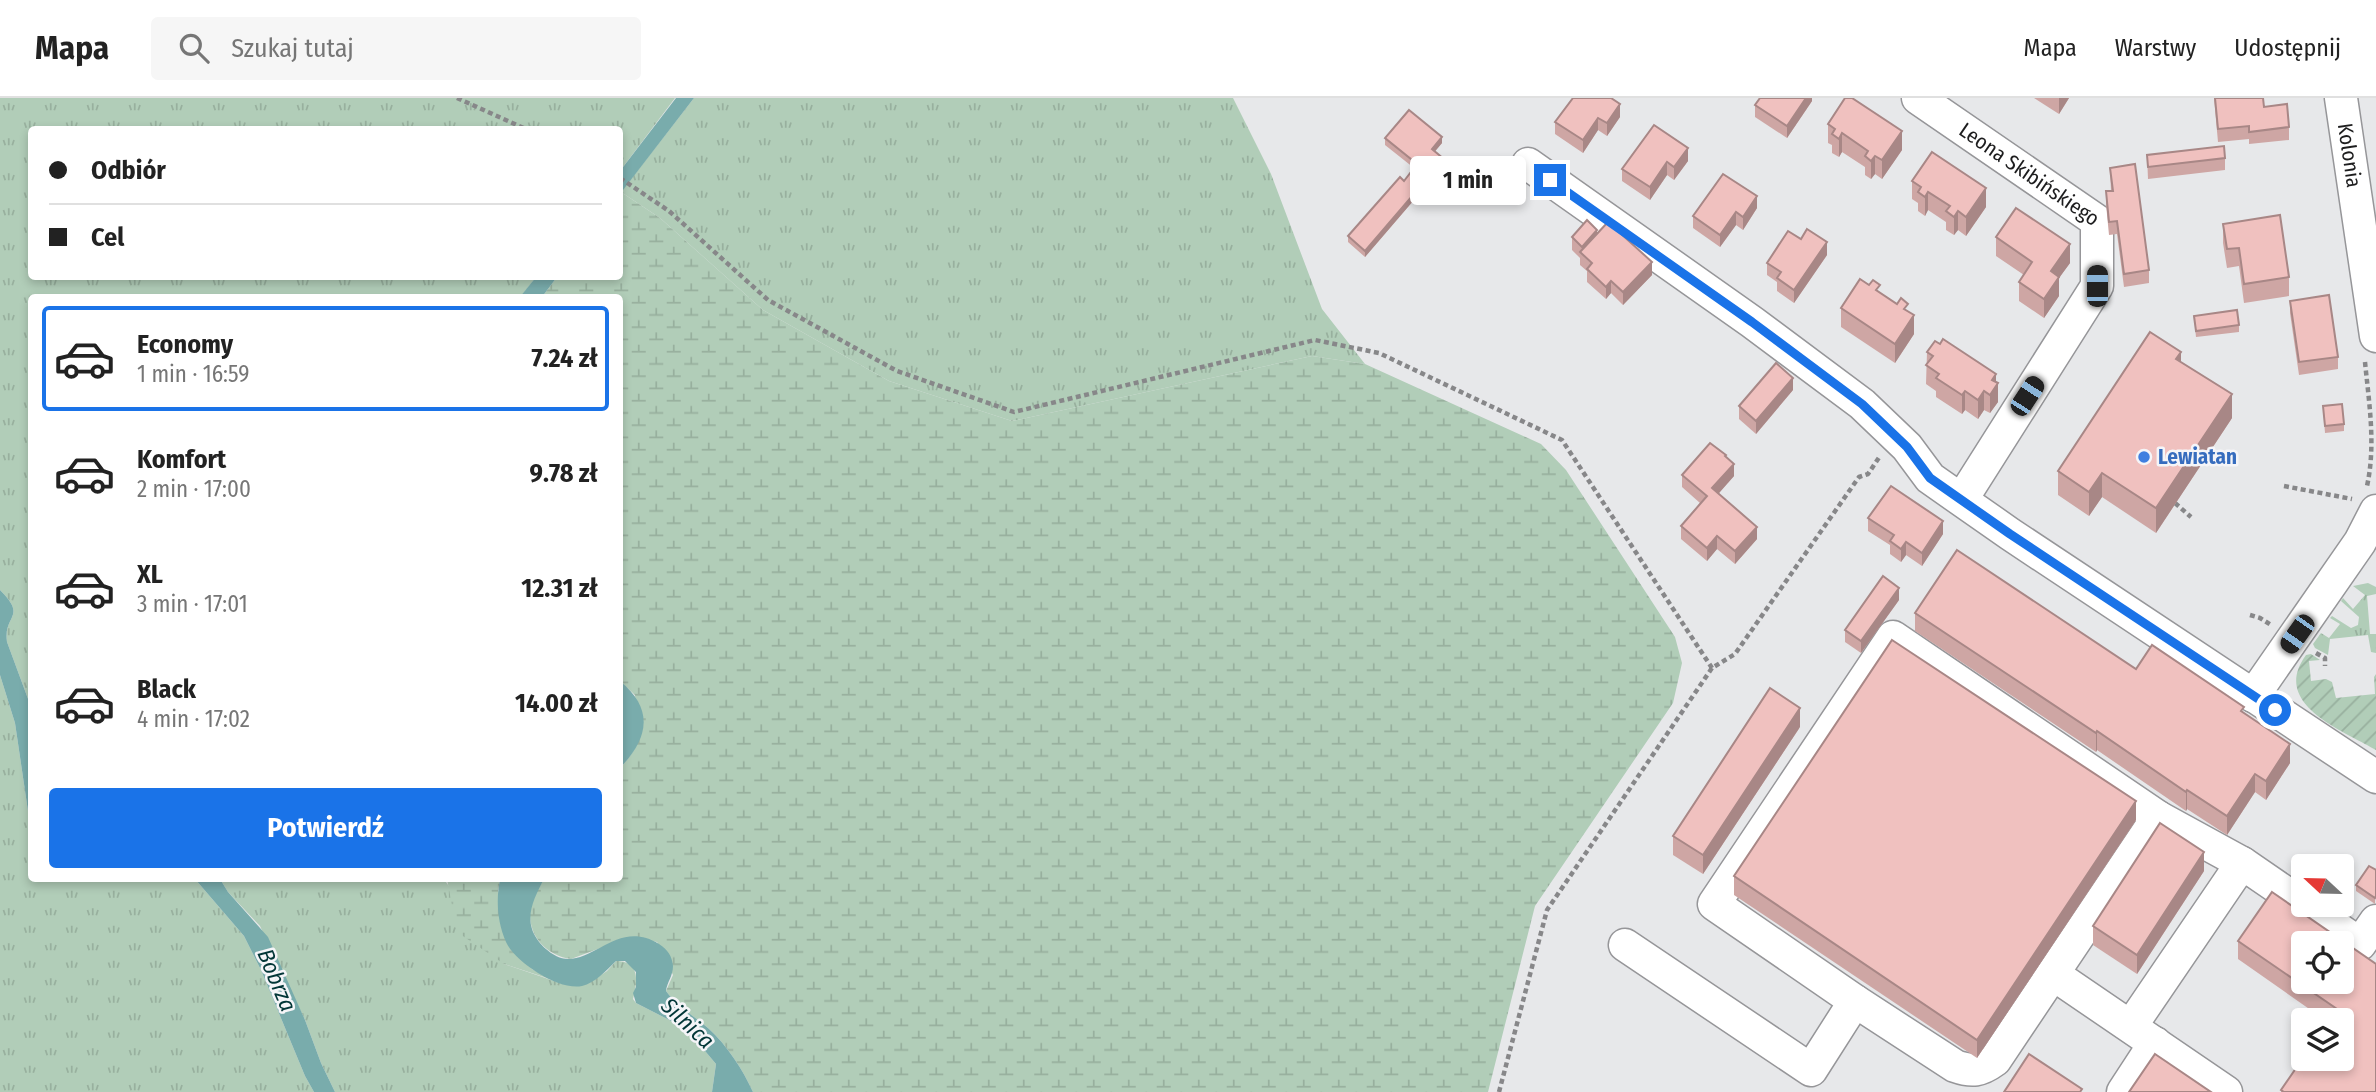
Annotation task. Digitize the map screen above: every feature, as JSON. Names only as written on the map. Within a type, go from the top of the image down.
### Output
[{"type":"street","name":"Kolonia","points":[[2341,98],[2370,253],[2376,336]]},
{"type":"street","name":"Leona Skibińskiego","points":[[1936,103],[2097,221],[2097,286],[1962,499]]},
{"type":"street","points":[[1528,164],[1752,322],[1862,404],[1894,434],[1930,478],[2376,777]]},
{"type":"street","points":[[2253,696],[2368,548],[2368,506]]},
{"type":"street","points":[[2158,817],[1995,1060],[1982,1069],[1969,1071],[1955,1066],[1714,904],[1893,637],[2158,817],[2242,863],[2371,941]]},
{"type":"street","points":[[2123,1092],[2143,1035],[2242,863]]},
{"type":"street","points":[[1625,946],[1811,1070],[1855,1001]]},
{"type":"street","points":[[2053,974],[2226,1092]]},
{"type":"path","points":[[457,98],[519,126]]},
{"type":"path","points":[[623,180],[669,211],[768,300],[897,371],[1014,412],[1315,340],[1379,353],[1562,440],[1712,668]]},
{"type":"path","points":[[1499,1092],[1547,910],[1712,668],[1735,654],[1859,477],[1868,474],[1894,434]]},
{"type":"path","points":[[2284,486],[2368,506]]},
{"type":"path","points":[[2175,503],[2191,517]]},
{"type":"path","points":[[2250,615],[2277,629]]},
{"type":"green space","points":[[0,98],[675,98],[623,167],[623,126],[28,126],[28,280],[534,280],[523,294],[28,294],[28,699],[7,642],[12,606],[0,590]]},
{"type":"green space","points":[[694,98],[1233,98],[1271,174],[1322,309],[1365,364],[1312,356],[1012,421],[889,381],[763,310],[660,218],[623,193],[623,189]]},
{"type":"green space","points":[[623,193],[660,218],[763,310],[889,381],[1012,421],[1312,356],[1365,364],[1541,444],[1566,470],[1675,637],[1682,663],[1673,703],[1535,906],[1488,1092],[753,1092],[722,1042],[666,991],[673,975],[657,942],[630,937],[571,959],[548,950],[533,931],[530,915],[542,882],[623,882],[623,765],[634,750],[638,726],[635,695],[623,684],[623,294],[544,294],[555,280],[623,280]]},
{"type":"green space","points":[[2368,583],[2376,587],[2376,594],[2367,596],[2370,634],[2376,634],[2376,653],[2371,652],[2368,635],[2330,639],[2328,655],[2315,648],[2313,644],[2321,633],[2329,638],[2340,624],[2330,618],[2332,616],[2351,628],[2358,625],[2359,617],[2341,601],[2343,598],[2353,609],[2365,595],[2353,586]]},
{"type":"green space","points":[[2311,654],[2320,660],[2309,661],[2311,681],[2326,679],[2332,682],[2336,698],[2375,694],[2376,674],[2376,750],[2329,724],[2303,701],[2297,688],[2297,672],[2306,655]]},
{"type":"green space","points":[[0,675],[15,723],[28,811],[28,882],[198,882],[244,936],[314,1092],[0,1092]]},
{"type":"green space","points":[[222,882],[446,882],[504,964],[566,985],[592,981],[616,961],[629,964],[635,973],[633,999],[636,1003],[677,1024],[716,1064],[712,1092],[335,1092],[305,1020],[260,926]]},
{"type":"green space","points":[[448,882],[500,882],[498,891],[532,969],[550,979],[504,964],[457,932]]},
{"type":"water","points":[[676,98],[694,98],[623,190],[623,167]]},
{"type":"water","points":[[534,280],[555,280],[544,294],[522,294]]},
{"type":"water","points":[[0,590],[12,606],[7,642],[28,699],[28,811],[15,723],[0,675]]},
{"type":"water","points":[[623,684],[638,702],[643,713],[642,735],[623,765]]},
{"type":"water","name":"Bobrza","points":[[198,882],[222,882],[268,937],[335,1092],[314,1092],[244,936]]},
{"type":"water","name":"Silnica","points":[[500,882],[543,882],[534,901],[531,924],[540,942],[559,957],[579,957],[610,942],[633,936],[662,946],[671,956],[673,966],[666,991],[722,1042],[753,1092],[712,1092],[716,1064],[677,1024],[636,1003],[633,993],[636,987],[636,972],[625,961],[616,961],[596,979],[582,986],[550,980],[528,966],[506,942],[498,910]]},
{"type":"building","points":[[1573,98],[1611,98],[1620,104],[1607,123],[1598,118],[1583,140],[1555,122]]},
{"type":"building","points":[[1760,98],[1806,98],[1787,126],[1755,105]]},
{"type":"building","points":[[1845,98],[1852,98],[1902,131],[1882,160],[1875,156],[1871,161],[1865,156],[1868,151],[1842,133],[1839,139],[1832,134],[1835,129],[1828,124]]},
{"type":"building","points":[[2215,98],[2263,98],[2264,107],[2287,104],[2289,127],[2249,132],[2249,126],[2218,129]]},
{"type":"building","points":[[1409,110],[1442,137],[1432,149],[1444,159],[1365,251],[1348,236],[1400,177],[1404,181],[1417,164],[1385,138]]},
{"type":"building","points":[[1654,125],[1688,148],[1674,167],[1667,162],[1650,187],[1622,169]]},
{"type":"building","points":[[2224,146],[2225,158],[2148,167],[2147,155]]},
{"type":"building","points":[[1932,152],[1986,188],[1966,217],[1958,211],[1954,217],[1946,211],[1950,206],[1928,192],[1925,197],[1918,192],[1921,187],[1912,181]]},
{"type":"building","points":[[2135,164],[2149,270],[2124,274],[2117,221],[2109,222],[2106,191],[2113,191],[2110,168]]},
{"type":"building","points":[[1723,174],[1757,196],[1743,217],[1736,212],[1720,235],[1693,216]]},
{"type":"building","points":[[2016,208],[2070,244],[2051,271],[2059,277],[2044,299],[2019,282],[2032,262],[1996,237]]},
{"type":"building","points":[[2280,215],[2289,277],[2244,284],[2239,248],[2227,249],[2223,224]]},
{"type":"building","points":[[1587,220],[1597,230],[1582,247],[1572,237]]},
{"type":"building","points":[[1608,222],[1652,262],[1623,292],[1611,281],[1606,287],[1587,269],[1592,263],[1580,252]]},
{"type":"building","points":[[1807,229],[1827,242],[1794,290],[1777,278],[1781,272],[1767,263],[1788,231],[1801,239]]},
{"type":"building","points":[[1860,279],[1869,285],[1873,280],[1880,285],[1876,290],[1897,304],[1901,298],[1908,304],[1904,309],[1914,315],[1895,344],[1841,308]]},
{"type":"building","points":[[2329,295],[2338,357],[2299,362],[2290,301]]},
{"type":"building","points":[[2237,310],[2239,325],[2196,331],[2194,316]]},
{"type":"building","name":"Lewiatan","points":[[2150,332],[2181,352],[2176,359],[2232,394],[2156,508],[2102,473],[2089,492],[2058,471]]},
{"type":"building","points":[[1943,339],[1996,374],[1992,380],[1998,383],[1990,395],[1984,391],[1978,400],[1965,391],[1962,395],[1936,378],[1939,374],[1926,365],[1933,356],[1927,352],[1935,341],[1940,344]]},
{"type":"building","points":[[1776,363],[1793,378],[1756,421],[1739,406]]},
{"type":"building","points":[[2342,404],[2344,424],[2325,426],[2323,406]]},
{"type":"building","points":[[1710,443],[1734,464],[1712,488],[1757,527],[1735,551],[1717,536],[1707,548],[1681,526],[1707,496],[1682,475]]},
{"type":"building","points":[[1891,486],[1943,521],[1922,553],[1906,542],[1901,549],[1890,541],[1894,535],[1868,518]]},
{"type":"building","points":[[1957,550],[2136,669],[2152,645],[2244,707],[2241,711],[2290,744],[2266,781],[2255,774],[2227,816],[2187,790],[2186,792],[1915,613]]},
{"type":"building","points":[[1883,576],[1899,588],[1861,641],[1845,630]]},
{"type":"building","points":[[1892,640],[2136,801],[1977,1040],[1734,876]]},
{"type":"building","points":[[1770,688],[1800,708],[1703,855],[1673,836]]},
{"type":"building","points":[[2160,823],[2204,852],[2137,955],[2093,926]]},
{"type":"building","points":[[2369,866],[2376,870],[2375,898],[2356,885]]},
{"type":"building","points":[[2272,892],[2291,905],[2291,917],[2308,917],[2328,931],[2291,931],[2291,977],[2238,941]]},
{"type":"building","points":[[2354,949],[2376,964],[2376,1092],[2284,1092],[2281,1090],[2294,1071],[2354,1071],[2354,1008],[2336,1008],[2315,994],[2354,994]]},
{"type":"building","points":[[2029,1054],[2082,1089],[2080,1092],[2004,1092]]},
{"type":"building","points":[[2155,1054],[2211,1092],[2129,1092]]},
{"type":"place","name":"Lewiatan","points":[[2144,457]]},
{"type":"route","points":[[1550,180],[1752,322],[1862,404],[1907,447],[1930,478],[2275,710]]}]
